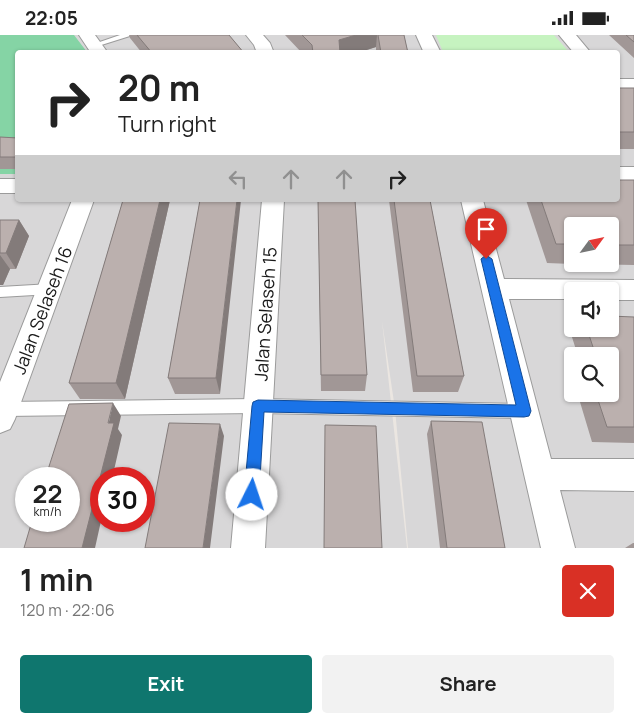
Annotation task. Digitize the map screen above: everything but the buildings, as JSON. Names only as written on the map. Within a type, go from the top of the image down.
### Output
[{"type":"street","points":[[254,35],[262,43],[265,50]]},
{"type":"street","points":[[424,35],[432,50]]},
{"type":"street","points":[[567,35],[580,50]]},
{"type":"street","points":[[620,84],[634,84]]},
{"type":"street","points":[[620,174],[634,174]]},
{"type":"street","points":[[0,186],[15,186]]},
{"type":"street","name":"Jalan Selaseh 16","points":[[2,414],[51,289],[82,202]]},
{"type":"street","name":"Jalan Selaseh 15","points":[[248,548],[273,202]]},
{"type":"street","points":[[472,202],[558,548]]},
{"type":"street","points":[[494,289],[634,290]]},
{"type":"street","points":[[540,474],[634,475]]},
{"type":"lane","points":[[94,44],[129,35]]},
{"type":"lane","points":[[0,292],[51,289]]},
{"type":"lane","points":[[2,414],[258,406],[524,411]]},
{"type":"shaded area","points":[[0,35],[634,35],[634,548],[408,548],[395,409],[382,321],[407,548],[0,548]]},
{"type":"green space","points":[[0,35],[74,35],[85,50],[15,50],[15,174],[0,174]]},
{"type":"green space","points":[[436,35],[554,35],[567,50],[442,50]]},
{"type":"route","points":[[252,495],[258,406],[524,411],[486,259]]}]
